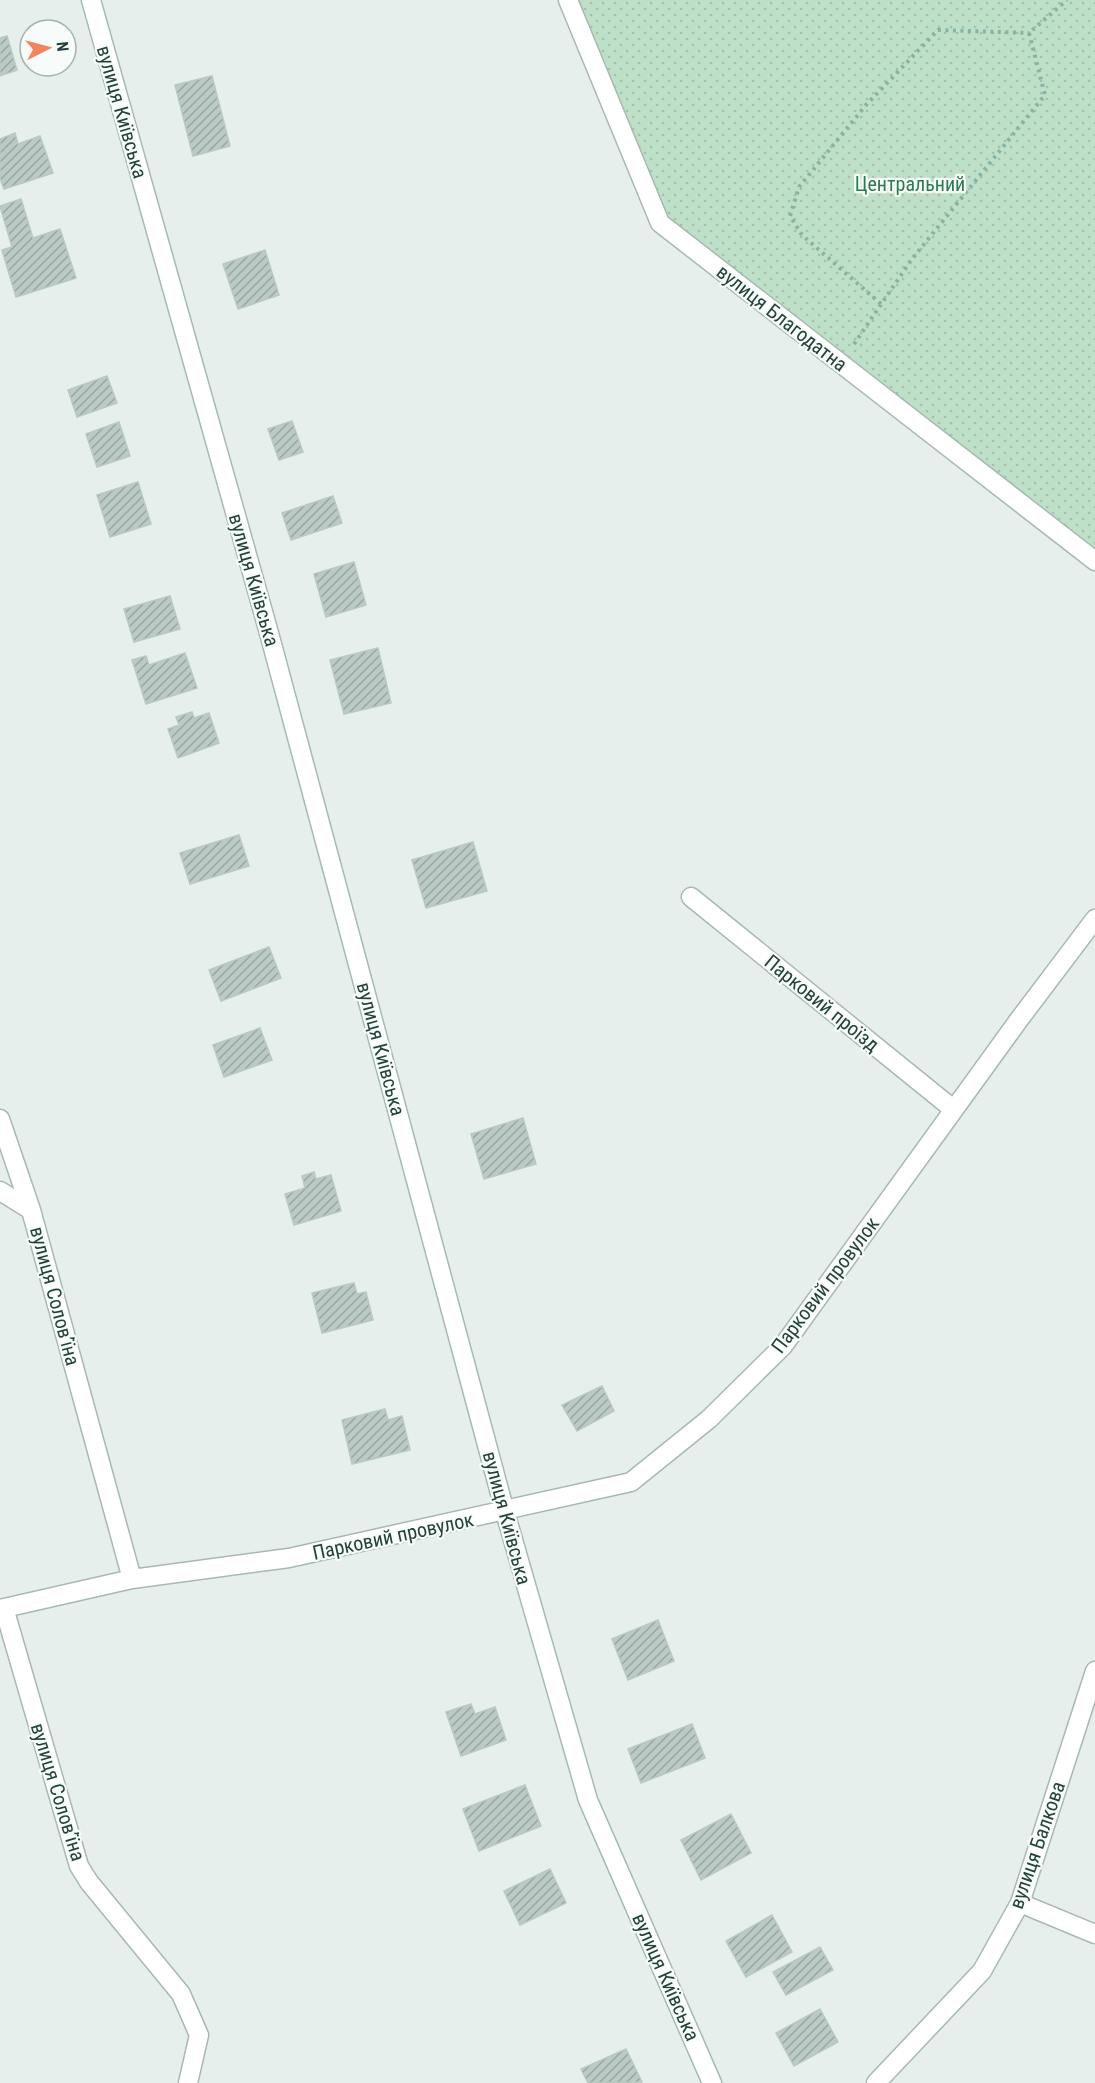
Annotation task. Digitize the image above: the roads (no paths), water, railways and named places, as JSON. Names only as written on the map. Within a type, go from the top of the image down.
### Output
[{"type":"street","name":"вулиця Київська","points":[[91,0],[269,633],[505,1512],[588,1800],[712,2083]]},
{"type":"street","name":"вулиця Благодатна","points":[[568,0],[660,223],[1095,561]]},
{"type":"street","name":"Парковий проїзд","points":[[691,897],[953,1109]]},
{"type":"street","name":"Парковий провулок","points":[[2,1609],[132,1579],[289,1558],[505,1512],[631,1482],[709,1419],[783,1346],[953,1109],[1095,919]]},
{"type":"street","name":"вулиця Соловʼїна","points":[[0,1119],[31,1210],[132,1579]]},
{"type":"street","points":[[0,1191],[31,1210]]},
{"type":"street","name":"вулиця Соловʼїна","points":[[2,1609],[79,1866],[88,1882],[181,1994],[192,2015],[199,2035],[188,2083]]},
{"type":"street","name":"вулиця Балкова","points":[[876,2083],[982,1971],[1020,1904],[1095,1671]]},
{"type":"street","points":[[1020,1904],[1095,1934]]},
{"type":"park label","name":"Центральний","points":[[910,184]]}]
